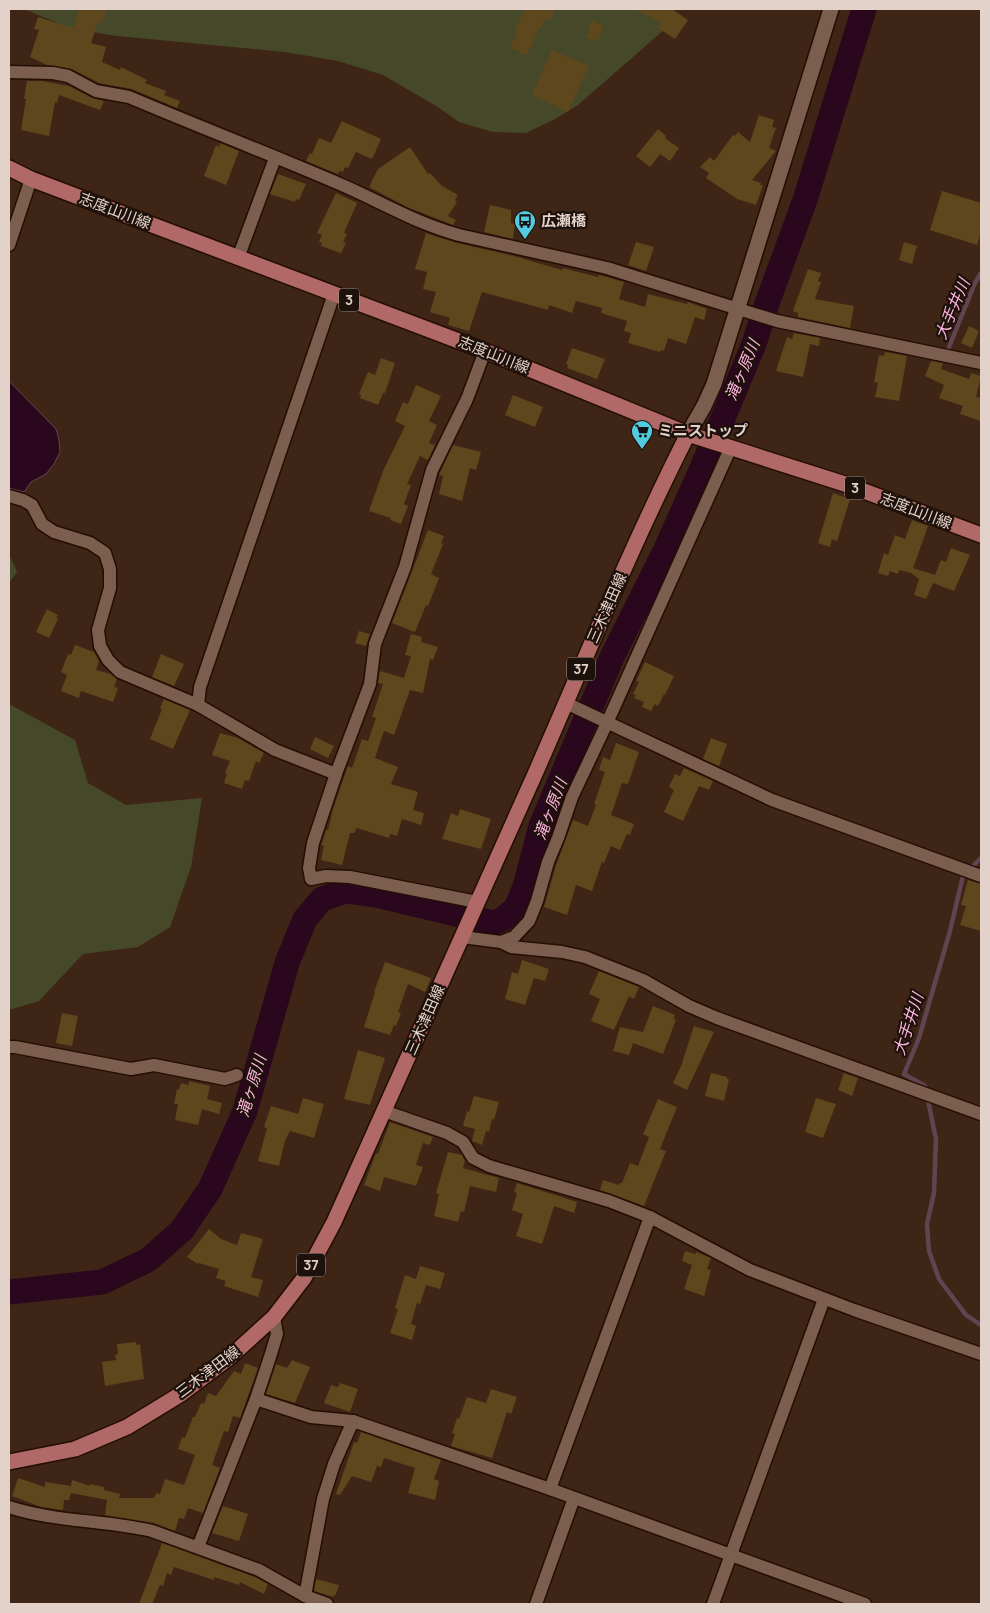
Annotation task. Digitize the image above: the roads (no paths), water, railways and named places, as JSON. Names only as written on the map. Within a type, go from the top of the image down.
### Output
[{"type":"main road","name":"志度山川線","points":[[9,168],[31,179],[485,351],[694,435],[848,485],[981,535]]},
{"type":"main road","name":"三木津田線","points":[[9,1462],[75,1449],[127,1427],[181,1394],[230,1357],[274,1316],[304,1278],[330,1230],[476,903],[570,705],[615,588],[666,478],[694,435]]},
{"type":"street","points":[[694,435],[714,384],[738,310],[831,9]]},
{"type":"street","points":[[9,72],[53,73],[68,76],[96,91],[129,97],[351,189],[414,220],[435,228],[607,268],[777,321],[981,363]]},
{"type":"street","points":[[238,258],[275,158]]},
{"type":"street","points":[[9,245],[31,179]]},
{"type":"street","points":[[198,705],[200,687],[334,294]]},
{"type":"street","points":[[476,903],[350,877],[326,876],[311,879],[309,868],[313,842],[370,684],[375,644],[405,567],[432,470],[467,399],[485,351]]},
{"type":"street","points":[[501,942],[514,937],[529,921],[572,797],[604,721],[728,446]]},
{"type":"street","points":[[9,496],[32,505],[42,524],[54,532],[90,543],[104,553],[110,569],[110,588],[98,630],[100,646],[108,660],[120,672],[198,705],[275,750],[336,774]]},
{"type":"street","points":[[570,705],[772,800],[981,876]]},
{"type":"street","points":[[464,932],[501,942],[510,947],[562,952],[585,957],[643,980],[689,1006],[717,1018],[981,1114]]},
{"type":"street","points":[[9,1047],[131,1069],[154,1064],[225,1079],[237,1075]]},
{"type":"street","points":[[384,1110],[447,1133],[463,1142],[473,1158],[489,1166],[609,1201],[650,1217],[750,1270],[824,1299],[981,1354]]},
{"type":"street","points":[[550,1489],[650,1217]]},
{"type":"street","points":[[713,1604],[824,1299]]},
{"type":"street","points":[[198,1547],[256,1399],[277,1334],[274,1316]]},
{"type":"street","points":[[256,1399],[312,1417],[353,1421],[550,1489],[865,1604]]},
{"type":"street","points":[[305,1596],[323,1500],[334,1464],[353,1421]]},
{"type":"street","points":[[536,1604],[574,1498]]},
{"type":"street","points":[[9,1507],[42,1516],[134,1527],[152,1531],[258,1570],[305,1596],[327,1604]]},
{"type":"waterway","name":"滝ヶ原川","points":[[9,1292],[102,1282],[148,1260],[182,1230],[210,1189],[245,1111],[287,963],[305,919],[322,899],[346,891],[381,896],[493,923],[503,919],[516,908],[525,887],[541,826],[612,657],[665,551],[754,344],[805,200],[864,9]]},
{"type":"waterway","name":"大手井川","points":[[951,352],[947,352],[975,283],[981,273]]},
{"type":"waterway","name":"大手井川","points":[[981,858],[963,876],[950,931],[919,1038],[904,1074],[925,1086],[936,1139],[934,1193],[927,1224],[929,1251],[939,1279],[966,1315],[981,1325]]},
{"type":"place","name":"広瀬橋","points":[[525,240]]},
{"type":"place","name":"ミニストップ","points":[[642,450]]}]
